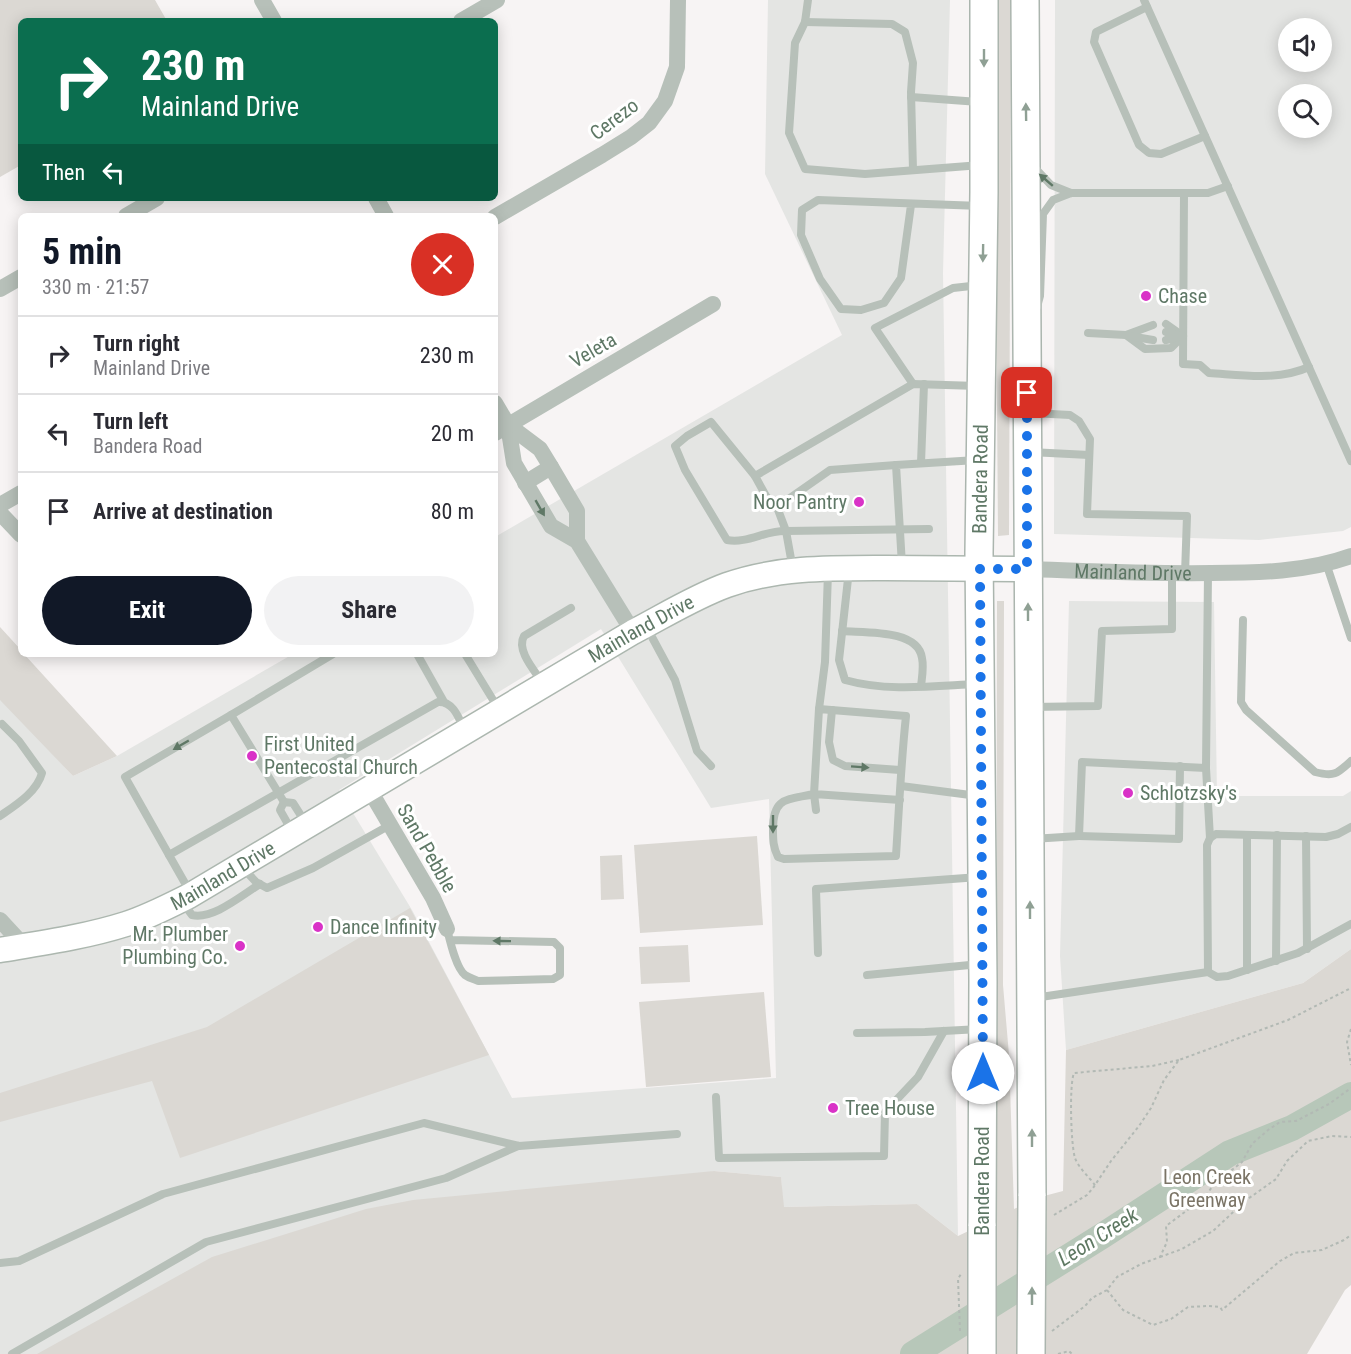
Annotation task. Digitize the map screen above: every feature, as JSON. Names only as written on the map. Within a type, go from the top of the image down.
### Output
[{"type":"main road","name":"Bandera Road","points":[[982,1354],[983,963],[980,569],[984,0]]},
{"type":"main road","points":[[1025,0],[1032,1354]]},
{"type":"main road","name":"Mainland Drive","points":[[0,950],[93,933],[126,924],[186,898],[640,629],[692,600],[727,585],[770,573],[839,568],[1027,569]]},
{"type":"street","points":[[262,0],[272,18]]},
{"type":"street","points":[[466,18],[497,0]]},
{"type":"street","name":"Cerezo","points":[[498,215],[602,155],[649,123],[665,100],[677,67],[678,0]]},
{"type":"street","points":[[131,213],[152,201]]},
{"type":"street","points":[[0,289],[18,279]]},
{"type":"street","name":"Veleta","points":[[501,429],[713,304]]},
{"type":"street","points":[[501,429],[540,449],[577,511],[577,541]]},
{"type":"street","points":[[501,429],[514,463],[551,526],[577,541],[640,629]]},
{"type":"street","points":[[525,483],[551,467]]},
{"type":"street","points":[[0,505],[18,495]]},
{"type":"street","points":[[0,513],[18,532]]},
{"type":"street","name":"Mainland Drive","points":[[1027,569],[1179,574],[1247,573],[1299,568],[1351,557]]},
{"type":"street","name":"Sand Pebble","points":[[369,789],[433,898],[449,935]]},
{"type":"street","points":[[0,920],[24,946]]},
{"type":"lane","points":[[808,0],[805,22],[795,43],[789,133],[805,169],[865,174],[984,165]]},
{"type":"lane","points":[[1205,136],[1161,154],[1149,153],[1139,145],[1094,42],[1096,32],[1146,3],[1351,460]]},
{"type":"lane","points":[[805,22],[892,24],[905,32],[913,63],[911,98],[913,170]]},
{"type":"lane","points":[[911,98],[984,103]]},
{"type":"lane","points":[[1027,160],[1051,185],[1071,193]]},
{"type":"lane","points":[[1027,333],[1040,296],[1043,214],[1053,200],[1071,193],[1208,193],[1227,186]]},
{"type":"lane","points":[[1184,193],[1183,364],[1200,365],[1209,374],[1276,376],[1293,374],[1309,367]]},
{"type":"lane","points":[[910,205],[901,278],[884,303],[861,310],[841,309],[820,279],[801,235],[802,210],[818,200],[984,206]]},
{"type":"lane","points":[[913,384],[875,328],[954,288],[983,284]]},
{"type":"lane","points":[[1088,333],[1126,335],[1153,332],[1126,335]]},
{"type":"lane","points":[[1183,336],[1166,332],[1183,336]]},
{"type":"lane","points":[[1126,335],[1145,349],[1171,348],[1183,336]]},
{"type":"lane","points":[[755,476],[913,384],[982,386]]},
{"type":"lane","points":[[921,463],[924,384]]},
{"type":"lane","points":[[1027,413],[1070,415],[1079,422],[1090,439],[1087,514],[1187,516],[1172,629],[1102,631],[1098,706],[1028,707]]},
{"type":"lane","points":[[793,571],[786,531],[777,507],[766,496],[755,476],[711,422],[675,446],[685,470],[727,540],[737,542],[774,530],[786,531],[899,531],[929,529]]},
{"type":"lane","points":[[1027,452],[1089,455]]},
{"type":"lane","points":[[777,507],[830,470],[981,460]]},
{"type":"lane","points":[[896,465],[902,568]]},
{"type":"lane","points":[[1326,562],[1351,638]]},
{"type":"lane","points":[[839,568],[842,631],[839,660],[845,680],[862,685],[921,686],[981,683]]},
{"type":"lane","points":[[816,810],[814,794],[819,709],[839,568]]},
{"type":"lane","points":[[1208,573],[1206,768],[1210,838],[1207,845],[1208,972]]},
{"type":"lane","points":[[544,685],[522,649],[521,640],[571,608]]},
{"type":"lane","points":[[1243,620],[1241,702],[1246,710],[1315,772],[1329,776],[1340,771],[1351,761]]},
{"type":"lane","points":[[640,629],[675,680],[697,751],[711,766]]},
{"type":"lane","points":[[842,631],[906,638],[916,644],[922,656],[921,686]]},
{"type":"lane","points":[[260,884],[223,908],[200,917],[192,915],[169,855],[125,777],[328,657]]},
{"type":"lane","points":[[419,657],[444,702]]},
{"type":"lane","points":[[467,657],[500,711]]},
{"type":"lane","points":[[169,855],[438,702],[451,705],[465,731]]},
{"type":"lane","points":[[819,709],[906,716],[900,770],[901,786],[900,800],[896,856],[784,859],[778,857],[773,847],[773,813],[785,800],[814,794],[900,800]]},
{"type":"lane","points":[[832,710],[829,742],[833,760],[845,766],[900,770]]},
{"type":"lane","points":[[231,715],[277,794],[284,802],[293,803],[300,829]]},
{"type":"lane","points":[[0,816],[33,791],[40,783],[42,773],[19,741],[2,724]]},
{"type":"lane","points":[[1079,836],[1082,762],[1206,768]]},
{"type":"lane","points":[[1029,840],[1079,836],[1179,839],[1180,766]]},
{"type":"lane","points":[[901,786],[981,797]]},
{"type":"lane","points":[[284,802],[280,810],[300,829]]},
{"type":"lane","points":[[241,866],[267,888],[314,868],[390,825]]},
{"type":"lane","points":[[1210,838],[1216,834],[1326,837],[1351,827]]},
{"type":"lane","points":[[1247,835],[1247,970]]},
{"type":"lane","points":[[1276,961],[1277,835]]},
{"type":"lane","points":[[1306,836],[1307,949]]},
{"type":"lane","points":[[818,953],[816,889],[982,876]]},
{"type":"lane","points":[[1030,999],[1208,972],[1217,977],[1228,976],[1307,949],[1351,924]]},
{"type":"lane","points":[[449,935],[554,942],[560,948],[560,975],[553,979],[543,980],[478,981],[467,977],[460,971],[449,935]]},
{"type":"lane","points":[[867,975],[983,963]]},
{"type":"lane","points":[[857,1033],[983,1029]]},
{"type":"lane","points":[[716,1097],[718,1158],[884,1156],[885,1112],[918,1077],[944,1031]]},
{"type":"lane","points":[[0,1263],[19,1261],[163,1194],[424,1123],[519,1146],[677,1134]]},
{"type":"lane","points":[[12,1354],[206,1242],[446,1178],[519,1146]]},
{"type":"path","points":[[1095,1185],[1075,1159],[1070,1095],[1074,1073],[1152,1066],[1179,1060],[1288,1020],[1351,988]]},
{"type":"path","points":[[1351,1029],[1347,1042],[1351,1065]]},
{"type":"path","points":[[1053,1215],[1087,1195],[1139,1126],[1151,1108],[1164,1080],[1179,1060]]},
{"type":"path","points":[[1160,1257],[1167,1242],[1166,1227],[1205,1197],[1214,1184],[1242,1162],[1252,1144],[1280,1122],[1296,1121],[1329,1104],[1351,1088]]},
{"type":"path","points":[[1052,1331],[1092,1298],[1107,1290],[1117,1277],[1141,1264],[1182,1249],[1213,1231],[1245,1202],[1276,1179],[1287,1161],[1308,1141],[1332,1136],[1351,1137]]},
{"type":"path","points":[[1107,1290],[1123,1311],[1153,1325],[1171,1320],[1188,1307],[1220,1307],[1222,1310],[1280,1261],[1294,1253],[1322,1250],[1344,1240],[1351,1234]]},
{"type":"path","points":[[960,1335],[958,1279],[962,1271]]},
{"type":"path","points":[[1058,1354],[1069,1351],[1072,1354]]},
{"type":"shaded area","points":[[768,0],[950,0],[943,273],[958,1236],[917,1204],[783,1207],[781,1177],[714,1171],[97,1354],[0,1354],[0,697],[73,776],[117,756],[288,657],[498,657],[498,535],[842,335],[765,174]],"holes":[[[601,629],[711,808],[769,799],[776,1078],[512,1098],[412,910],[339,790]]]},
{"type":"shaded area","points":[[1055,0],[1351,0],[1351,527],[1343,531],[1259,540],[1054,534]]},
{"type":"shaded area","points":[[1069,601],[1214,602],[1217,796],[1343,796],[1351,791],[1351,949],[1303,983],[1066,1050],[1060,956]]},
{"type":"green space","points":[[0,0],[155,0],[165,18],[18,18],[18,167],[0,177]]},
{"type":"green space","points":[[994,0],[1010,0],[1011,13],[1009,535],[998,536]]},
{"type":"green space","name":"Leon Creek Greenway","points":[[997,601],[1004,601],[1003,985],[1009,1055],[1014,1209],[1044,1196],[1063,1191],[1066,1050],[1303,983],[1351,949],[1351,1285],[1345,1290],[1307,1354],[37,1354],[212,1257],[366,1209],[413,1200],[714,1171],[781,1177],[784,1207],[917,1204],[958,1236],[996,1218]]},
{"type":"green space","points":[[0,627],[18,647],[18,657],[27,657],[117,756],[73,776],[0,700]]},
{"type":"green space","points":[[757,836],[763,925],[640,933],[634,845]]},
{"type":"green space","points":[[622,855],[624,899],[601,900],[600,856]]},
{"type":"green space","points":[[410,908],[489,1055],[180,1158],[152,1081],[0,1122],[0,1093],[207,1027]]},
{"type":"green space","points":[[688,945],[690,982],[641,984],[639,947]]},
{"type":"green space","points":[[764,992],[771,1077],[646,1087],[639,1002]]},
{"type":"waterway","name":"Leon Creek","points":[[913,1354],[1230,1153],[1292,1128],[1351,1095]]},
{"type":"place","name":"Chase","points":[[1146,296]]},
{"type":"place","name":"Noor Pantry","points":[[859,502]]},
{"type":"place","name":"First United Pentecostal Church","points":[[252,756]]},
{"type":"place","name":"Schlotzsky's","points":[[1128,793]]},
{"type":"place","name":"Dance Infinity","points":[[318,927]]},
{"type":"place","name":"Mr. Plumber Plumbing Co.","points":[[240,946]]},
{"type":"place","name":"Tree House","points":[[833,1108]]},
{"type":"route","points":[[983,1073],[980,569],[1027,569],[1027,393]]}]
